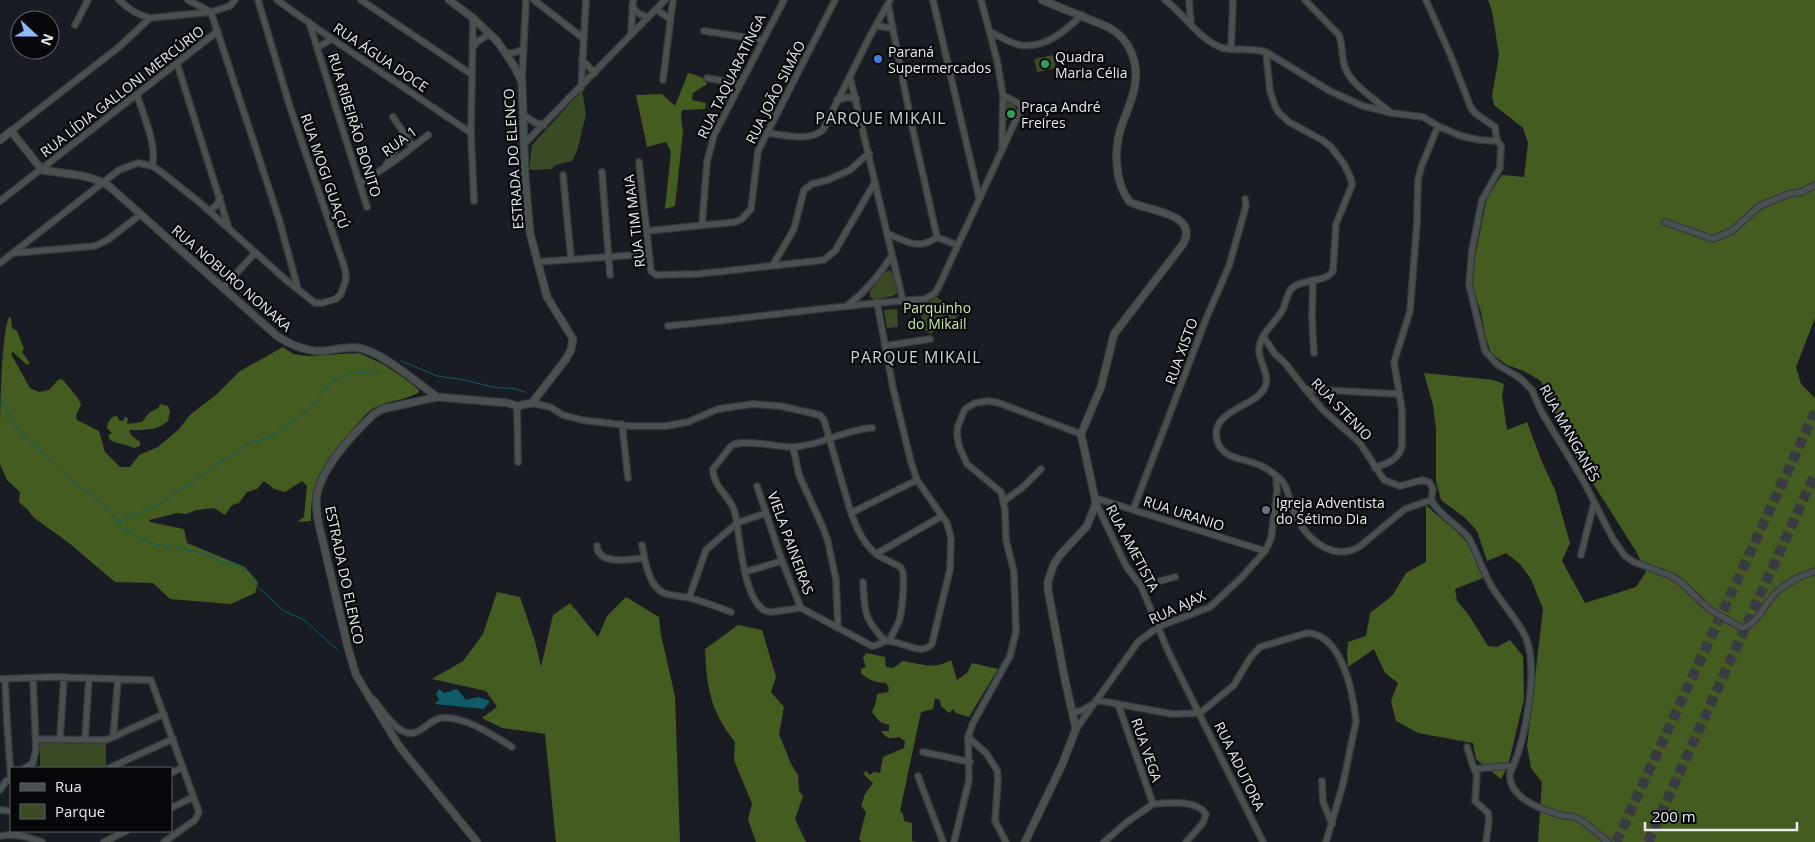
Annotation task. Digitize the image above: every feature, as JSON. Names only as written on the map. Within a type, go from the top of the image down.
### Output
[{"type":"street","points":[[75,25],[88,0]]},
{"type":"street","points":[[119,0],[127,8],[139,15],[150,18],[211,12],[230,6],[236,0]]},
{"type":"street","points":[[188,0],[211,12],[279,219],[298,289]]},
{"type":"street","name":"RUA MOGI GUAÇÚ","points":[[258,0],[290,107],[345,269],[346,279],[341,294],[336,299],[322,303],[310,300],[298,289]]},
{"type":"street","points":[[259,7],[265,0]]},
{"type":"street","name":"RUA ÁGUA DOCE","points":[[277,0],[471,133]]},
{"type":"street","points":[[361,0],[471,74]]},
{"type":"street","name":"ESTRADA DO ELENCO","points":[[448,0],[473,18],[490,34],[506,53],[522,82],[526,201],[530,233],[547,298],[570,333],[573,344],[566,359],[532,403],[517,406],[508,403],[437,397],[383,409],[374,414],[331,463],[320,484],[316,504],[348,648],[356,674],[399,746],[477,842]]},
{"type":"street","points":[[522,82],[526,0]]},
{"type":"street","points":[[534,0],[583,38]]},
{"type":"street","points":[[581,88],[586,0]]},
{"type":"street","points":[[524,144],[581,88],[665,0]]},
{"type":"street","points":[[663,80],[673,0]]},
{"type":"street","name":"RUA TAQUARATINGA","points":[[702,225],[710,148],[714,135],[784,0]]},
{"type":"street","name":"RUA JOÃO SIMÃO","points":[[646,231],[735,222],[747,215],[752,203],[758,151],[835,0]]},
{"type":"street","points":[[933,0],[979,197]]},
{"type":"street","points":[[981,0],[990,32],[1003,95],[1002,148]]},
{"type":"street","points":[[1025,842],[1062,765],[1076,729],[1056,635],[1048,581],[1050,571],[1060,555],[1087,526],[1095,500],[1081,434],[1101,387],[1114,334],[1183,244],[1187,232],[1179,219],[1170,214],[1130,202],[1121,185],[1118,169],[1120,132],[1136,78],[1129,47],[1118,32],[1082,15],[1042,0]]},
{"type":"street","points":[[1165,0],[1191,25],[1214,44],[1221,47],[1256,49],[1266,52],[1330,91],[1363,106],[1392,113],[1424,117],[1438,126],[1466,137],[1497,141]]},
{"type":"street","points":[[1189,0],[1191,25]]},
{"type":"street","points":[[1231,49],[1233,0]]},
{"type":"street","points":[[1305,0],[1339,35],[1342,42],[1344,64],[1352,80],[1392,113]]},
{"type":"street","name":"RUA MANGANÊS","points":[[1426,0],[1450,54],[1467,100],[1476,113],[1495,126],[1497,141],[1501,146],[1500,168],[1482,200],[1469,275],[1469,284],[1487,355],[1520,378],[1532,390],[1541,411],[1584,482],[1614,539],[1625,556],[1634,562],[1669,575],[1681,582],[1710,610],[1742,628],[1750,624],[1779,589],[1793,580],[1815,571]]},
{"type":"street","points":[[767,133],[803,137],[818,134],[823,130],[889,2]]},
{"type":"street","points":[[889,2],[892,28],[937,237]]},
{"type":"street","points":[[633,3],[638,14],[647,18]]},
{"type":"street","points":[[631,34],[633,3]]},
{"type":"street","points":[[656,9],[670,19]]},
{"type":"street","points":[[990,32],[1019,45],[1040,44],[1066,29],[1082,15]]},
{"type":"street","points":[[0,140],[119,47],[150,18]]},
{"type":"street","points":[[473,18],[471,133],[474,201]]},
{"type":"street","name":"RUA RIBEIRÃO BONITO","points":[[308,22],[318,47],[330,92],[367,207]]},
{"type":"street","points":[[876,26],[892,28]]},
{"type":"street","name":"RUA LÍDIA GALLONI MERCÚRIO","points":[[0,201],[218,31]]},
{"type":"street","points":[[704,31],[763,40]]},
{"type":"street","points":[[472,48],[478,40],[490,34]]},
{"type":"street","points":[[318,47],[332,39]]},
{"type":"street","points":[[506,53],[514,53],[524,49]]},
{"type":"street","points":[[1266,52],[1270,91],[1274,106],[1279,114],[1288,122],[1322,140],[1331,147],[1344,164],[1352,179],[1352,185],[1336,224],[1333,271],[1327,277],[1293,288],[1283,310],[1263,336],[1260,344],[1259,350],[1267,380],[1264,390],[1257,397],[1232,411],[1219,425],[1216,434],[1220,448],[1226,453],[1263,466],[1282,481],[1297,518],[1308,535],[1319,545],[1337,551],[1352,551],[1405,509],[1431,500]]},
{"type":"street","points":[[582,60],[595,73]]},
{"type":"street","points":[[177,63],[229,229]]},
{"type":"street","points":[[850,77],[869,153],[891,257],[903,301]]},
{"type":"street","points":[[707,78],[740,84]]},
{"type":"street","points":[[137,95],[154,150],[152,166]]},
{"type":"street","points":[[668,326],[848,305],[925,299],[935,293],[1021,110],[1021,105],[1003,95]]},
{"type":"street","points":[[838,100],[844,97],[856,99]]},
{"type":"street","points":[[524,116],[544,125]]},
{"type":"street","points":[[392,117],[413,147]]},
{"type":"street","points":[[1375,468],[1392,462],[1401,451],[1402,420],[1394,362],[1410,311],[1417,222],[1418,180],[1438,126]]},
{"type":"street","points":[[11,131],[42,170],[92,178],[104,182]]},
{"type":"street","name":"RUA 1","points":[[360,184],[428,135]]},
{"type":"street","points":[[385,167],[402,138],[407,138]]},
{"type":"street","points":[[773,265],[794,229],[804,190],[812,184],[828,180],[850,170],[869,153]]},
{"type":"street","name":"RUA TIM MAIA","points":[[639,162],[648,254],[651,271],[656,275],[698,274],[773,265]]},
{"type":"street","points":[[0,263],[120,170],[138,163],[152,166],[187,191],[298,289]]},
{"type":"street","points":[[602,172],[610,275]]},
{"type":"street","points":[[564,175],[571,258]]},
{"type":"street","name":"RUA NOBURO NONAKA","points":[[104,182],[277,336],[288,343],[311,350],[322,351],[350,348],[365,350],[391,364],[437,397]]},
{"type":"street","points":[[773,265],[818,261],[830,257],[875,182]]},
{"type":"street","points":[[1665,222],[1713,239],[1732,231],[1758,207],[1788,194],[1802,192],[1815,185]]},
{"type":"street","points":[[209,210],[217,205],[220,197]]},
{"type":"street","name":"RUA XISTO","points":[[1134,510],[1206,319],[1229,266],[1246,206],[1245,199]]},
{"type":"street","points":[[14,252],[95,246],[109,239],[141,214]]},
{"type":"street","points":[[887,233],[922,245],[930,244],[937,237]]},
{"type":"street","points":[[937,237],[957,246]]},
{"type":"street","points":[[223,288],[255,253]]},
{"type":"street","points":[[537,262],[571,258],[648,254]]},
{"type":"street","points":[[848,305],[876,280],[891,257]]},
{"type":"street","points":[[279,274],[287,270],[291,264]]},
{"type":"street","points":[[1313,280],[1312,318],[1314,353]]},
{"type":"street","points":[[863,582],[865,612],[870,626],[887,641],[922,649],[928,648],[932,644],[951,559],[951,538],[949,529],[942,516],[917,480],[895,398],[877,302]]},
{"type":"street","name":"RUA STENIO","points":[[1263,336],[1304,390],[1360,444],[1384,480],[1400,486],[1422,480],[1429,482],[1433,489],[1431,500],[1442,516],[1470,538],[1491,586],[1526,637],[1530,654],[1530,687],[1525,726],[1513,767]]},
{"type":"street","points":[[885,346],[930,339]]},
{"type":"street","points":[[1304,390],[1398,394]]},
{"type":"street","points":[[954,842],[969,780],[968,737],[973,724],[1010,656],[1015,637],[1014,572],[1006,540],[1004,502],[997,486],[968,464],[962,455],[957,434],[958,426],[965,409],[974,403],[988,401],[999,403],[1081,434]]},
{"type":"street","points":[[532,403],[550,407],[563,415],[574,418],[622,424],[666,426],[688,422],[718,409],[743,404],[766,404],[820,415],[824,420],[830,438],[851,513],[864,539],[876,554],[900,567],[904,573],[900,620],[887,641],[877,646],[868,644],[801,608],[771,612],[762,611],[759,608],[749,590],[732,504],[717,486],[713,472],[715,466],[731,446],[735,444],[745,443],[793,447],[817,442],[830,438],[839,434],[872,428]]},
{"type":"street","points":[[517,406],[518,462]]},
{"type":"street","points":[[622,424],[628,478]]},
{"type":"street","points":[[793,447],[798,475],[828,542],[836,580],[838,628]]},
{"type":"street","points":[[1004,502],[1042,469]]},
{"type":"street","name":"RUA AJAX","points":[[1076,729],[1138,642],[1158,628],[1210,608],[1242,578],[1265,551],[1271,539],[1277,491],[1276,477]]},
{"type":"street","points":[[851,513],[917,480]]},
{"type":"street","name":"VIELA PAINEIRAS","points":[[757,486],[782,561],[801,608]]},
{"type":"street","name":"RUA URANIO","points":[[1095,500],[1134,510],[1265,551]]},
{"type":"street","name":"RUA AMETISTA","points":[[1095,500],[1126,566],[1141,586],[1158,628],[1200,713]]},
{"type":"street","points":[[1580,555],[1594,503]]},
{"type":"street","points":[[689,598],[706,550],[737,522],[766,513]]},
{"type":"street","points":[[876,554],[942,516]]},
{"type":"street","points":[[642,545],[644,558],[656,587],[667,594],[689,598],[731,612]]},
{"type":"street","points":[[598,546],[600,554],[610,560],[644,558]]},
{"type":"street","points":[[745,572],[782,561]]},
{"type":"street","points":[[1141,586],[1175,577]]},
{"type":"street","name":"RUA ADUTORA","points":[[1263,842],[1200,713],[1234,685],[1250,658],[1260,647],[1307,633],[1314,634],[1329,642],[1336,652],[1344,667],[1355,710],[1355,730],[1343,784],[1326,842]]},
{"type":"street","points":[[60,738],[64,677]]},
{"type":"street","points":[[10,768],[3,679],[64,677],[152,680],[199,812],[195,820],[164,842]]},
{"type":"street","points":[[26,767],[32,763],[36,749],[33,678]]},
{"type":"street","points":[[85,739],[89,678]]},
{"type":"street","points":[[113,737],[118,678]]},
{"type":"street","name":"ESTRADA DO ELENCO","points":[[362,686],[403,732],[412,733],[419,731],[440,718],[449,718],[476,726],[512,747]]},
{"type":"street","points":[[1095,701],[1172,714],[1200,713]]},
{"type":"street","name":"RUA AJAX","points":[[1072,712],[1081,711],[1095,701]]},
{"type":"street","name":"RUA VEGA","points":[[1118,704],[1153,804]]},
{"type":"street","points":[[36,739],[106,740],[164,714]]},
{"type":"street","points":[[968,737],[986,753],[997,770],[995,821],[1006,842]]},
{"type":"street","points":[[111,767],[173,739]]},
{"type":"street","points":[[1467,747],[1477,775],[1475,800],[1488,813],[1486,842]]},
{"type":"street","points":[[923,752],[970,762]]},
{"type":"street","points":[[172,772],[183,766]]},
{"type":"street","points":[[1474,769],[1513,767],[1510,778],[1516,794],[1558,815],[1577,818],[1608,842]]},
{"type":"street","points":[[918,776],[943,842]]},
{"type":"street","points":[[0,790],[6,781],[10,779]]},
{"type":"street","points":[[1322,781],[1323,802],[1332,824]]},
{"type":"street","points":[[172,808],[193,797]]},
{"type":"street","points":[[1104,842],[1126,822],[1153,804],[1181,803],[1203,809],[1206,814],[1203,823],[1186,842]]},
{"type":"street","points":[[104,842],[124,832]]},
{"type":"street","points":[[0,836],[9,834],[42,842]]},
{"type":"green space","points":[[1488,0],[1815,0],[1815,318],[1796,367],[1801,384],[1815,398],[1815,842],[1538,842],[1542,782],[1531,768],[1527,746],[1543,609],[1531,579],[1520,564],[1506,553],[1487,561],[1477,531],[1465,518],[1441,500],[1436,481],[1436,429],[1433,405],[1424,373],[1494,380],[1504,384],[1502,396],[1507,430],[1527,422],[1555,490],[1570,543],[1562,561],[1585,603],[1636,587],[1646,572],[1637,553],[1575,455],[1541,381],[1524,371],[1507,365],[1491,353],[1485,335],[1481,312],[1472,285],[1472,272],[1487,197],[1502,175],[1524,177],[1528,143],[1523,128],[1494,105],[1492,96],[1499,55],[1492,11]]},
{"type":"green space","name":"Quadra Maria Célia","points":[[1053,55],[1056,68],[1037,72],[1034,59]]},
{"type":"green space","points":[[688,73],[696,75],[707,84],[693,93],[692,100],[706,103],[705,109],[682,110],[683,132],[675,206],[665,209],[671,152],[666,142],[647,147],[636,95],[662,94],[675,106]]},
{"type":"green space","points":[[582,90],[586,114],[577,151],[572,161],[555,165],[552,169],[529,170],[532,145]]},
{"type":"green space","name":"Praça André Freires","points":[[1006,102],[1015,105],[1016,109],[1014,118],[1006,120]]},
{"type":"green space","points":[[890,270],[895,278],[898,293],[874,300],[870,297],[870,291],[885,272]]},
{"type":"green space","name":"Parquinho do Mikail","points":[[936,297],[960,311],[950,324],[930,334],[923,328],[921,314],[923,306]]},
{"type":"green space","points":[[897,309],[898,327],[887,328],[884,310]]},
{"type":"green space","points":[[9,317],[11,318],[12,328],[17,331],[24,349],[22,352],[30,363],[27,365],[13,352],[11,354],[30,388],[39,392],[49,390],[58,380],[62,379],[78,398],[81,405],[76,415],[77,420],[99,431],[105,452],[120,467],[130,467],[139,455],[158,447],[179,429],[190,415],[217,394],[240,371],[283,347],[293,354],[308,356],[359,353],[383,364],[419,390],[413,396],[379,405],[371,410],[343,441],[321,471],[313,493],[311,521],[297,522],[304,517],[307,486],[302,481],[285,492],[274,489],[264,481],[257,489],[247,492],[239,503],[232,505],[225,515],[214,508],[196,510],[186,514],[178,513],[149,520],[150,522],[184,529],[187,543],[245,567],[258,582],[255,593],[231,604],[170,599],[153,583],[115,582],[69,543],[33,517],[19,502],[20,492],[7,480],[0,464],[2,365]]},
{"type":"green space","points":[[161,404],[168,406],[170,411],[168,421],[154,428],[129,430],[131,435],[140,442],[140,446],[134,448],[110,440],[108,435],[112,433],[107,428],[111,418],[117,416],[120,421],[123,421],[125,417],[128,418],[127,424],[142,422],[149,413]]},
{"type":"green space","points":[[1426,505],[1467,542],[1475,555],[1483,578],[1455,589],[1457,601],[1468,614],[1488,646],[1497,647],[1510,640],[1523,656],[1524,699],[1508,766],[1501,779],[1476,759],[1473,743],[1418,733],[1396,721],[1391,701],[1398,683],[1385,673],[1374,649],[1348,667],[1348,642],[1366,636],[1370,613],[1392,596],[1406,573],[1426,562]]},
{"type":"green space","points":[[497,592],[520,597],[535,641],[541,667],[553,615],[570,603],[598,637],[607,616],[626,597],[659,617],[661,635],[675,696],[680,842],[556,842],[545,734],[502,728],[482,718],[497,707],[486,691],[432,679],[463,661],[483,634]]},
{"type":"green space","points":[[738,625],[762,630],[776,677],[771,692],[784,707],[779,734],[791,764],[798,775],[799,791],[803,796],[795,819],[806,842],[756,842],[748,819],[752,804],[734,760],[735,742],[720,720],[711,698],[705,649]]},
{"type":"green space","points":[[866,653],[885,657],[886,667],[893,668],[903,661],[934,666],[951,660],[957,680],[967,673],[972,663],[998,669],[969,717],[956,713],[953,709],[949,713],[941,706],[940,700],[935,698],[933,709],[921,712],[900,811],[903,814],[904,821],[912,823],[912,841],[919,842],[862,842],[859,839],[866,812],[861,806],[865,794],[873,783],[863,774],[866,771],[870,775],[874,772],[880,773],[883,757],[904,748],[905,741],[899,737],[890,738],[885,736],[881,731],[889,731],[889,725],[880,722],[872,712],[877,694],[888,692],[889,688],[886,683],[873,681],[861,673],[861,669],[866,667],[863,658]]},
{"type":"green space","points":[[40,738],[106,740],[106,767],[40,767]]},
{"type":"water","points":[[439,689],[444,693],[457,689],[466,700],[478,697],[490,701],[484,709],[435,704],[439,699],[436,694]]},
{"type":"waterway","points":[[401,361],[437,376],[525,392]]},
{"type":"waterway","points":[[118,522],[159,504],[248,444],[272,436],[308,410],[332,382],[348,374],[366,372],[375,374],[381,370]]},
{"type":"waterway","points":[[0,397],[19,432],[78,486],[100,501],[123,528],[150,543],[202,553],[221,562],[237,565],[249,572],[256,585],[284,611],[304,620],[339,651]]},
{"type":"tunnel","points":[[1616,842],[1815,412]]},
{"type":"tunnel","points":[[1648,842],[1815,474]]},
{"type":"place","name":"Paraná Supermercados","points":[[878,59]]},
{"type":"place","name":"Quadra Maria Célia","points":[[1045,64]]},
{"type":"place","name":"Praça André Freires","points":[[1011,114]]},
{"type":"place","name":"Igreja Adventista do Sétimo Dia","points":[[1266,510]]},
{"type":"district","name":"PARQUE MIKAIL","points":[[881,118]]},
{"type":"district","name":"PARQUE MIKAIL","points":[[916,357]]}]
